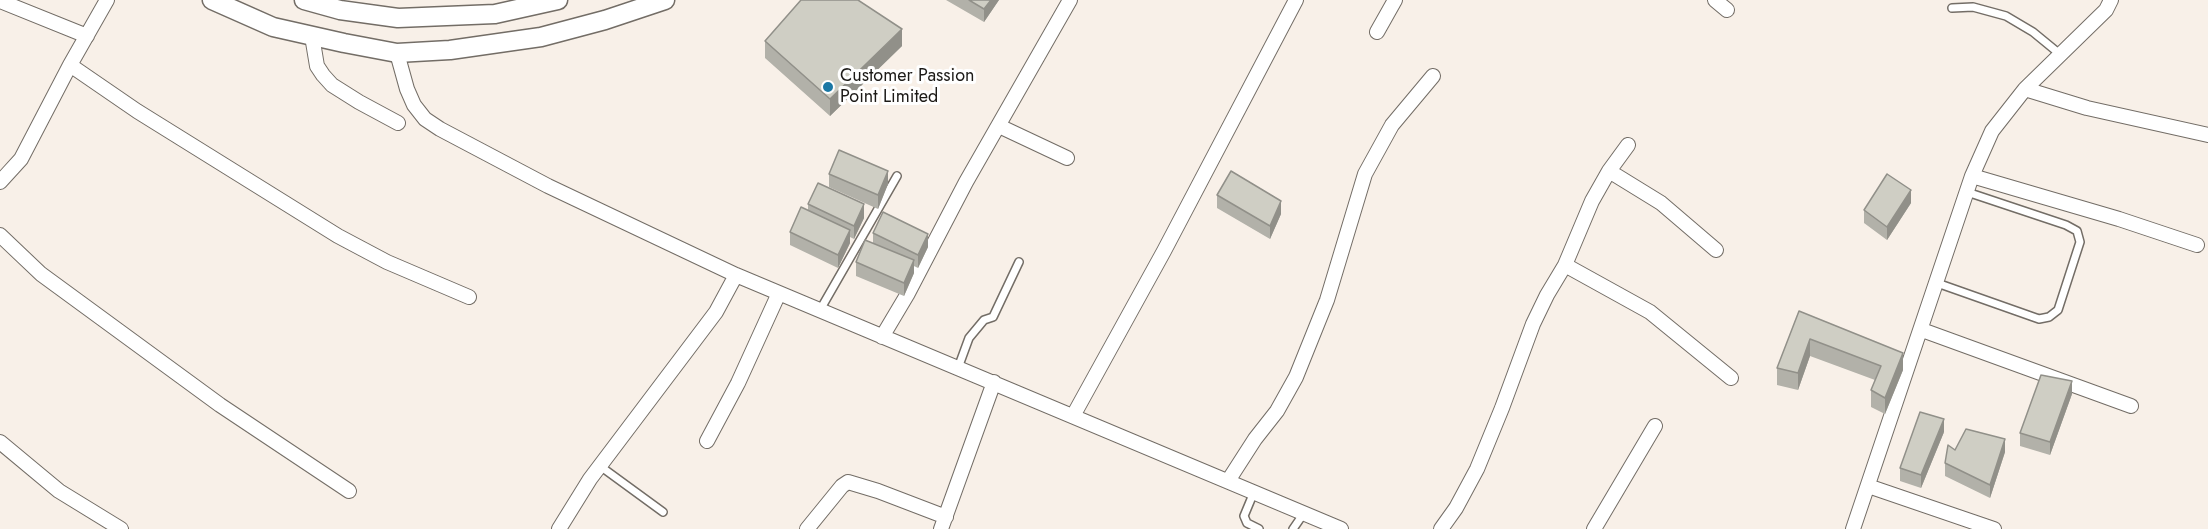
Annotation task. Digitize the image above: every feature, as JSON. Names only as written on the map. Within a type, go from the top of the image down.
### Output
[{"type":"main road","points":[[212,0],[273,27],[397,53],[450,50],[541,37],[605,20],[665,0]]},
{"type":"main road","points":[[304,0],[340,10],[398,18],[442,18],[495,14],[547,2]]},
{"type":"street","points":[[0,182],[21,159],[107,0]]},
{"type":"street","points":[[882,337],[1070,0]]},
{"type":"street","points":[[1073,416],[1164,251],[1296,0]]},
{"type":"street","points":[[1377,32],[1395,0]]},
{"type":"street","points":[[1715,0],[1727,10]]},
{"type":"street","points":[[1853,529],[1922,330],[1972,176],[1992,131],[2025,89],[2106,10],[2111,0]]},
{"type":"street","points":[[0,1],[87,36]]},
{"type":"street","points":[[312,36],[317,66],[332,85],[398,123]]},
{"type":"street","points":[[397,53],[407,89],[414,105],[425,119],[548,186],[736,275],[1341,529]]},
{"type":"street","points":[[70,65],[137,111],[338,236],[387,262],[469,297]]},
{"type":"street","points":[[1228,481],[1255,439],[1278,411],[1296,377],[1327,300],[1365,174],[1392,125],[1433,76]]},
{"type":"street","points":[[2025,89],[2088,108],[2208,135]]},
{"type":"street","points":[[999,126],[1067,158]]},
{"type":"street","points":[[1441,529],[1456,508],[1477,469],[1533,324],[1565,265],[1592,201],[1609,171],[1628,145]]},
{"type":"street","points":[[1609,171],[1661,202],[1716,250]]},
{"type":"street","points":[[1972,176],[2197,244]]},
{"type":"street","points":[[0,235],[41,274],[220,405],[349,492]]},
{"type":"street","points":[[1565,265],[1650,312],[1731,378]]},
{"type":"street","points":[[559,529],[600,466],[716,312],[736,275]]},
{"type":"street","points":[[707,441],[738,383],[779,293]]},
{"type":"street","points":[[1922,330],[2131,406]]},
{"type":"street","points":[[807,529],[842,486],[848,482],[878,491],[943,523],[994,382]]},
{"type":"street","points":[[1594,529],[1654,426]]},
{"type":"street","points":[[0,442],[59,490],[122,529]]},
{"type":"street","points":[[1868,486],[1994,529]]},
{"type":"lane","points":[[1952,8],[1973,7],[2006,16],[2033,32],[2061,55]]},
{"type":"lane","points":[[820,310],[897,176]]},
{"type":"lane","points":[[1937,283],[2039,319],[2049,318],[2058,310],[2080,242],[2077,231],[1967,192]]},
{"type":"lane","points":[[958,368],[969,338],[984,320],[993,317],[1019,262]]},
{"type":"lane","points":[[600,466],[663,512]]},
{"type":"lane","points":[[1254,492],[1244,516],[1247,523],[1259,529]]},
{"type":"lane","points":[[1293,529],[1304,513]]},
{"type":"building","name":"Customer Passion Point Limited","points":[[801,0],[858,0],[902,29],[830,99],[765,41]]},
{"type":"building","points":[[969,0],[991,0],[984,9]]},
{"type":"building","points":[[839,150],[888,171],[878,195],[829,174]]},
{"type":"building","points":[[1231,171],[1281,201],[1270,226],[1217,195]]},
{"type":"building","points":[[1887,174],[1911,190],[1887,227],[1864,210]]},
{"type":"building","points":[[818,183],[864,204],[854,226],[808,204]]},
{"type":"building","points":[[801,207],[850,230],[838,255],[790,232]]},
{"type":"building","points":[[883,212],[928,234],[918,255],[873,233]]},
{"type":"building","points":[[865,240],[914,260],[904,283],[856,262]]},
{"type":"building","points":[[1799,311],[1903,353],[1885,398],[1871,390],[1881,366],[1810,339],[1798,373],[1777,368]]},
{"type":"building","points":[[2041,375],[2072,381],[2050,442],[2020,433]]},
{"type":"building","points":[[1920,412],[1944,419],[1921,475],[1900,468]]},
{"type":"building","points":[[1966,429],[2005,439],[1990,485],[1945,463],[1948,445],[1955,450]]},
{"type":"place","name":"Customer Passion Point Limited","points":[[828,87]]}]
